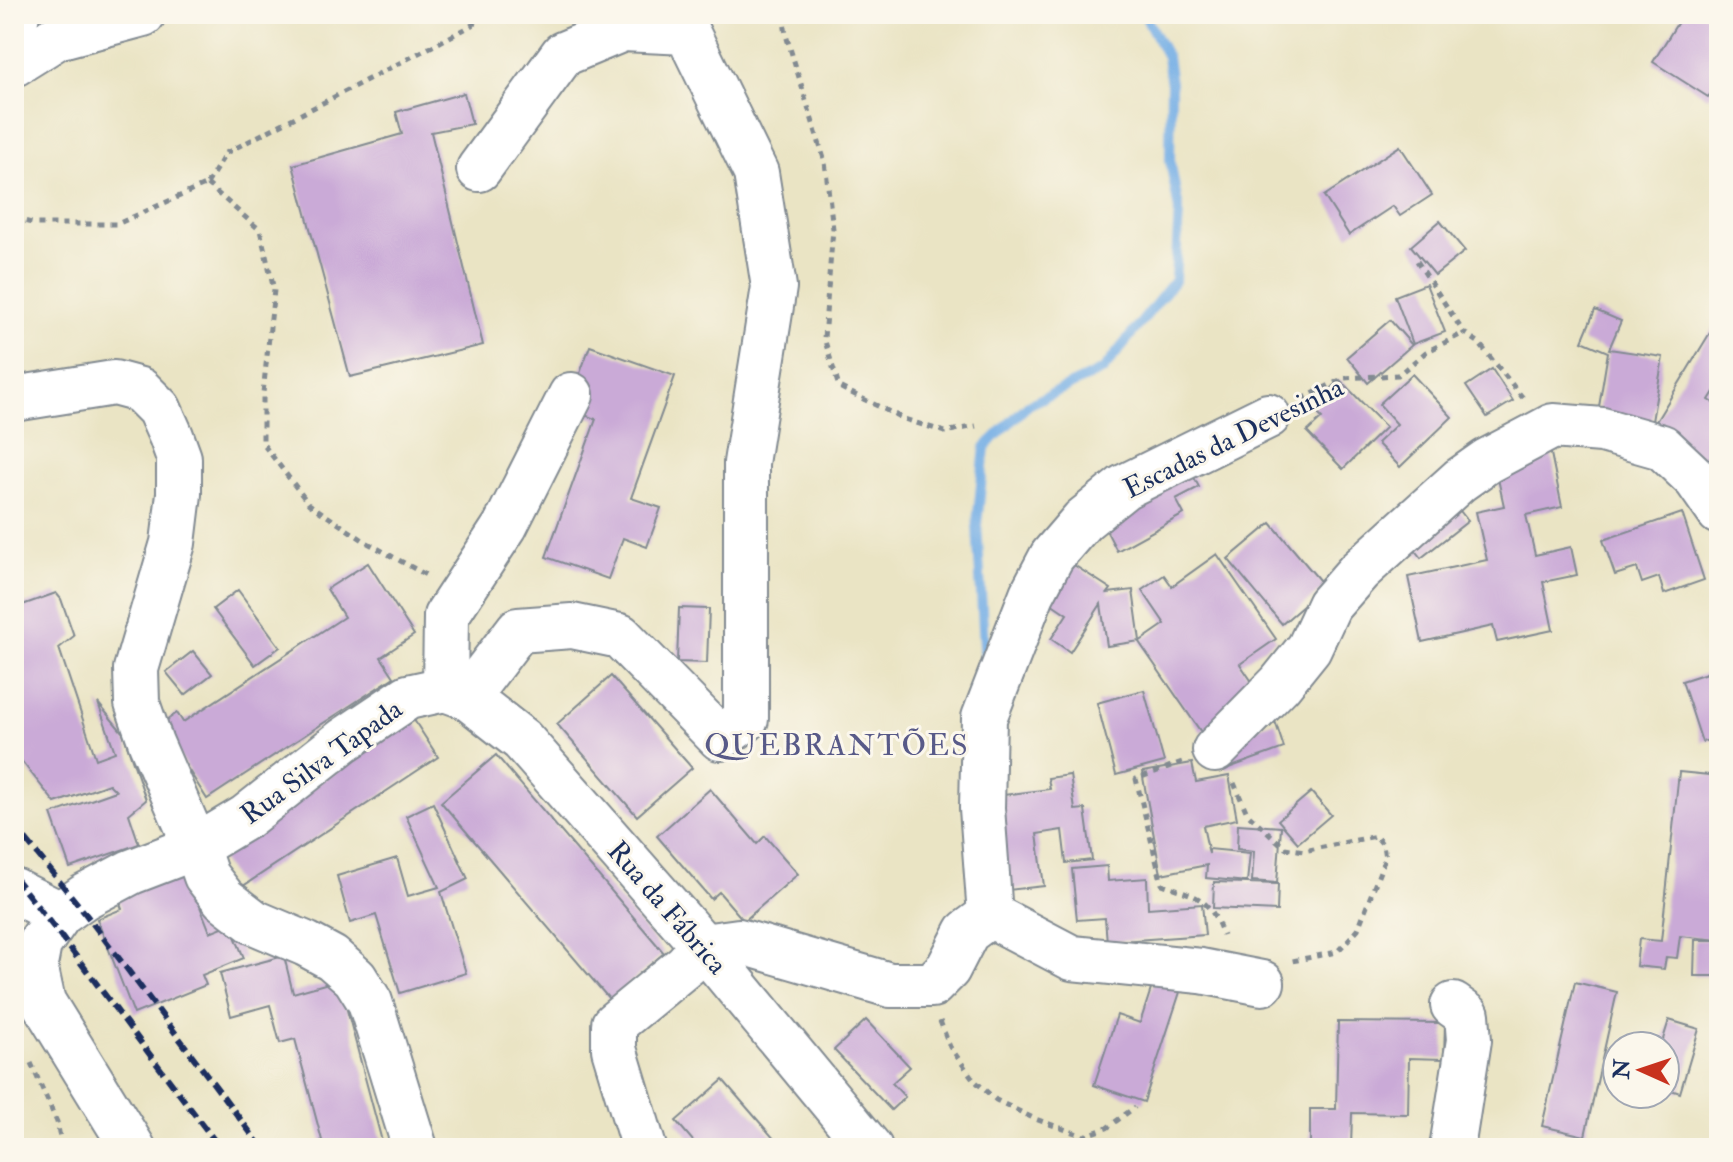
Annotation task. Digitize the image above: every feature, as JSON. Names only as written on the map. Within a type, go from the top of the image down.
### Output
[{"type":"street","points":[[14,24],[17,14]]},
{"type":"street","points":[[14,64],[57,37],[143,14]]},
{"type":"street","points":[[456,693],[518,630],[572,626],[620,636],[720,738],[746,719],[746,463],[774,287],[756,173],[687,32],[623,29],[563,54],[479,169]]},
{"type":"street","points":[[14,399],[114,383],[140,390],[159,409],[179,458],[179,494],[173,543],[136,669],[137,703],[206,876],[224,899],[254,922],[332,958],[355,978],[370,1002],[415,1148]]},
{"type":"street","points":[[456,693],[446,616],[505,526],[571,395]]},
{"type":"street","name":"Escadas da Devesinha","points":[[990,915],[982,808],[984,718],[1032,594],[1052,556],[1083,520],[1124,487],[1268,416]]},
{"type":"street","points":[[1215,750],[1280,684],[1309,648],[1329,605],[1359,571],[1460,480],[1487,461],[1553,426],[1602,430],[1662,447],[1696,479],[1719,512]]},
{"type":"street","name":"Rua Silva Tapada","points":[[60,914],[84,897],[131,872],[196,847],[246,817],[344,740],[408,697],[456,693]]},
{"type":"street","name":"Rua da Fábrica","points":[[456,693],[522,740],[703,946],[870,1148]]},
{"type":"street","points":[[14,891],[60,914],[39,944],[35,965],[43,1002],[133,1148]]},
{"type":"street","points":[[644,1148],[614,1049],[614,1024],[686,965],[703,946],[739,941],[890,985],[932,985],[948,969],[967,932],[990,915],[1072,958],[1201,971],[1262,983]]},
{"type":"street","points":[[1452,1148],[1469,1040],[1467,1015],[1453,1005]]},
{"type":"path","points":[[14,219],[37,224],[117,224],[207,184],[226,153],[490,14]]},
{"type":"path","points":[[783,14],[786,35],[825,162],[833,229],[824,338],[839,387],[904,419],[945,432],[976,426]]},
{"type":"path","points":[[207,184],[260,230],[274,290],[263,393],[263,444],[309,504],[366,542],[432,578],[446,616]]},
{"type":"path","points":[[1417,261],[1464,333],[1478,342],[1525,402],[1553,426]]},
{"type":"path","name":"Escadas da Devesinha","points":[[1268,416],[1344,378],[1398,375],[1426,352],[1464,333]]},
{"type":"path","points":[[1224,938],[1216,916],[1200,898],[1162,884],[1136,779],[1215,750],[1230,774],[1247,813],[1285,848],[1304,851],[1376,836],[1383,845],[1385,858],[1358,929],[1337,952],[1293,961],[1262,983]]},
{"type":"path","points":[[932,985],[939,1019],[950,1047],[974,1080],[996,1100],[1035,1119],[1084,1136],[1107,1128],[1135,1107]]},
{"type":"path","points":[[28,1055],[57,1122],[62,1148]]},
{"type":"building","points":[[1683,14],[1719,14],[1719,96],[1712,92],[1708,97],[1653,62]]},
{"type":"building","points":[[464,93],[472,124],[431,132],[483,345],[350,377],[293,165],[402,134],[396,112]]},
{"type":"building","points":[[1400,146],[1432,195],[1400,216],[1393,206],[1349,235],[1324,196]]},
{"type":"building","points":[[1440,221],[1465,251],[1435,275],[1411,246]]},
{"type":"building","points":[[1426,284],[1445,332],[1413,344],[1395,296]]},
{"type":"building","points":[[1595,310],[1621,321],[1609,349],[1663,357],[1651,427],[1597,419],[1608,352],[1582,341]]},
{"type":"building","points":[[1719,318],[1719,384],[1709,400],[1719,406],[1719,475],[1649,433]]},
{"type":"building","points":[[1390,320],[1412,345],[1368,383],[1347,357]]},
{"type":"building","points":[[590,346],[675,376],[631,498],[661,508],[647,547],[623,538],[608,579],[546,557],[596,419],[567,409]]},
{"type":"building","points":[[1492,369],[1513,401],[1487,417],[1466,386]]},
{"type":"building","points":[[1412,374],[1452,417],[1400,467],[1377,443],[1397,424],[1379,404]]},
{"type":"building","points":[[1340,380],[1386,427],[1343,469],[1307,432],[1322,418],[1312,408]]},
{"type":"building","points":[[1549,444],[1562,507],[1526,515],[1535,555],[1571,547],[1577,575],[1543,582],[1553,630],[1497,642],[1493,626],[1422,642],[1408,577],[1487,560],[1476,512],[1504,506],[1493,456]]},
{"type":"building","points":[[1185,460],[1199,487],[1176,499],[1184,514],[1117,551],[1095,509]]},
{"type":"building","points":[[1446,493],[1468,521],[1421,558],[1399,530]]},
{"type":"building","points":[[1682,513],[1704,580],[1664,594],[1659,577],[1642,583],[1637,568],[1615,575],[1603,540]]},
{"type":"building","points":[[1271,523],[1325,587],[1282,624],[1228,559]]},
{"type":"building","points":[[1217,554],[1276,639],[1240,664],[1259,692],[1201,732],[1139,642],[1165,624],[1142,590],[1164,575],[1172,586]]},
{"type":"building","points":[[1063,558],[1111,589],[1108,593],[1133,590],[1140,641],[1107,646],[1101,604],[1070,652],[1051,639],[1067,614],[1039,595]]},
{"type":"building","points":[[368,563],[414,635],[381,657],[394,677],[207,799],[160,725],[177,713],[183,722],[344,617],[327,589]]},
{"type":"building","points":[[238,590],[280,647],[255,665],[213,609]]},
{"type":"building","points":[[56,593],[74,636],[59,648],[96,759],[115,752],[98,703],[123,733],[146,800],[129,814],[139,844],[70,868],[51,814],[116,791],[109,784],[55,803],[14,749],[14,608]]},
{"type":"building","points":[[679,608],[709,609],[707,663],[677,662]]},
{"type":"building","points":[[193,651],[212,674],[185,695],[166,672]]},
{"type":"building","points":[[1719,669],[1719,737],[1702,742],[1682,681]]},
{"type":"building","points":[[611,676],[692,768],[637,816],[557,724]]},
{"type":"building","points":[[1144,690],[1164,762],[1116,775],[1097,703]]},
{"type":"building","points":[[414,720],[438,757],[240,888],[215,850]]},
{"type":"building","points":[[1275,721],[1284,748],[1226,769],[1216,742]]},
{"type":"building","points":[[496,755],[664,953],[610,1000],[441,802]]},
{"type":"building","points":[[1192,763],[1196,782],[1229,776],[1237,819],[1203,826],[1209,854],[1209,849],[1250,853],[1247,882],[1206,878],[1207,865],[1161,874],[1142,772]]},
{"type":"building","points":[[1679,772],[1719,776],[1719,940],[1680,936],[1677,958],[1666,957],[1664,969],[1636,966],[1639,939],[1661,941]]},
{"type":"building","points":[[1070,775],[1075,810],[1085,809],[1092,860],[1066,863],[1062,830],[1037,834],[1044,886],[1008,890],[995,796],[1050,789],[1048,778]]},
{"type":"building","points":[[710,789],[757,844],[765,836],[798,874],[744,921],[719,892],[711,899],[657,836]]},
{"type":"building","points":[[1311,792],[1331,815],[1298,843],[1278,820]]},
{"type":"building","points":[[433,803],[468,879],[441,892],[466,973],[400,993],[376,915],[350,923],[337,876],[397,858],[408,896],[439,887],[406,816]]},
{"type":"building","points":[[1238,824],[1281,827],[1277,883],[1252,881],[1254,851],[1237,849]]},
{"type":"building","points":[[1107,866],[1108,881],[1147,878],[1148,908],[1202,904],[1205,935],[1107,942],[1105,918],[1077,920],[1072,869]]},
{"type":"building","points":[[185,868],[210,932],[230,924],[244,958],[202,975],[206,985],[134,1014],[97,919],[122,909],[117,896]]},
{"type":"building","points":[[1214,882],[1278,884],[1277,911],[1213,908]]},
{"type":"building","points":[[1695,940],[1719,940],[1719,976],[1694,976]]},
{"type":"building","points":[[284,956],[293,993],[339,980],[383,1145],[373,1148],[324,1148],[295,1039],[280,1043],[270,1005],[231,1016],[220,973]]},
{"type":"building","points":[[1154,980],[1181,989],[1144,1102],[1094,1085],[1117,1015],[1140,1023]]},
{"type":"building","points":[[1575,982],[1617,992],[1609,1030],[1601,1030],[1601,1064],[1585,1136],[1542,1126]]},
{"type":"building","points":[[866,1020],[910,1067],[892,1083],[905,1097],[891,1110],[834,1050]]},
{"type":"building","points":[[1669,1020],[1699,1029],[1681,1090],[1681,1030],[1666,1030]]},
{"type":"building","points":[[1338,1022],[1445,1023],[1444,1059],[1409,1058],[1408,1114],[1352,1113],[1351,1148],[1310,1148],[1310,1109],[1336,1109]]},
{"type":"building","points":[[723,1080],[782,1148],[699,1148],[676,1121]]},
{"type":"waterway","points":[[985,662],[977,524],[985,447],[1028,405],[1103,370],[1175,280],[1179,210],[1170,160],[1171,84],[1167,57],[1144,14]]},
{"type":"railway","points":[[14,825],[84,912],[262,1148]]},
{"type":"railway","points":[[14,877],[220,1148]]},
{"type":"district","name":"QUEBRANTÕES","points":[[837,745]]}]
